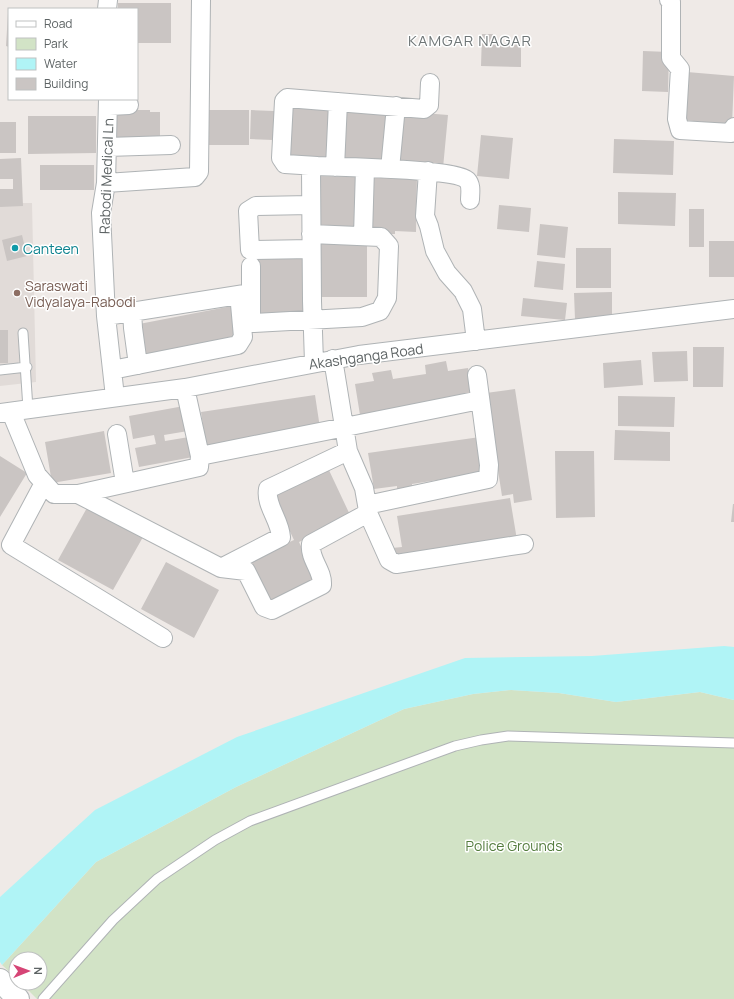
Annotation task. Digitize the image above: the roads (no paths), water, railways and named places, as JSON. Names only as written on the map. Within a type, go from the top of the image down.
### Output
[{"type":"main road","points":[[0,980],[18,998]]},
{"type":"street","points":[[106,183],[196,177],[199,172],[201,0]]},
{"type":"street","points":[[669,0],[671,2],[671,58],[680,69],[677,119],[680,130],[731,133],[734,127]]},
{"type":"street","points":[[430,83],[429,105],[424,109],[287,98],[284,101],[281,158],[285,164],[428,171],[459,176],[466,178],[470,184],[470,200]]},
{"type":"street","points":[[108,102],[129,105]]},
{"type":"street","name":"Rabodi Medical Ln","points":[[108,102],[106,183],[102,213],[106,316],[115,397]]},
{"type":"street","points":[[335,167],[338,102]]},
{"type":"street","points":[[390,169],[396,106]]},
{"type":"street","points":[[107,147],[171,145]]},
{"type":"street","points":[[314,363],[312,319],[311,170],[317,166]]},
{"type":"street","points":[[363,236],[365,168]]},
{"type":"street","points":[[428,171],[425,216],[435,251],[447,273],[463,291],[472,309],[476,341]]},
{"type":"street","points":[[245,294],[251,319],[254,323],[362,317],[380,310],[387,298],[389,246],[381,236],[363,236],[250,250],[248,211],[256,206],[312,205]]},
{"type":"street","points":[[112,370],[238,345],[243,337],[245,294],[251,266]]},
{"type":"street","points":[[106,316],[245,294]]},
{"type":"street","name":"Akashganga Road","points":[[13,411],[185,388],[333,359],[734,309]]},
{"type":"street","points":[[132,312],[138,365]]},
{"type":"street","points":[[333,359],[348,451],[364,488],[368,509],[389,560],[396,564],[524,544]]},
{"type":"street","points":[[78,494],[221,568],[246,571],[264,607],[272,610],[322,585],[322,578],[310,550],[311,544],[368,509],[488,479],[489,465],[477,375]]},
{"type":"street","points":[[13,411],[36,475],[54,494],[78,494],[199,466],[200,456],[185,388]]},
{"type":"street","points":[[200,456],[480,400]]},
{"type":"street","points":[[117,434],[125,483]]},
{"type":"street","points":[[221,568],[281,537],[280,529],[266,496],[268,489],[348,451]]},
{"type":"street","points":[[44,483],[6,542],[163,638]]},
{"type":"lane","points":[[13,411],[27,367],[23,333]]},
{"type":"lane","points":[[0,370],[27,367]]},
{"type":"lane","points":[[43,999],[113,920],[157,879],[215,840],[250,821],[455,746],[481,740],[508,736],[734,743]]},
{"type":"water","points":[[724,646],[734,647],[734,700],[700,692],[616,702],[559,693],[511,690],[473,694],[404,709],[236,787],[96,862],[15,951],[8,951],[8,958],[2,965],[0,962],[0,897],[95,810],[237,737],[465,658],[592,656]]},
{"type":"place","name":"Canteen","points":[[15,248]]},
{"type":"place","name":"Saraswati Vidyalaya-Rabodi","points":[[17,293]]},
{"type":"district","name":"KAMGAR NAGAR","points":[[470,40]]},
{"type":"park label","name":"Police Grounds","points":[[514,845]]}]
